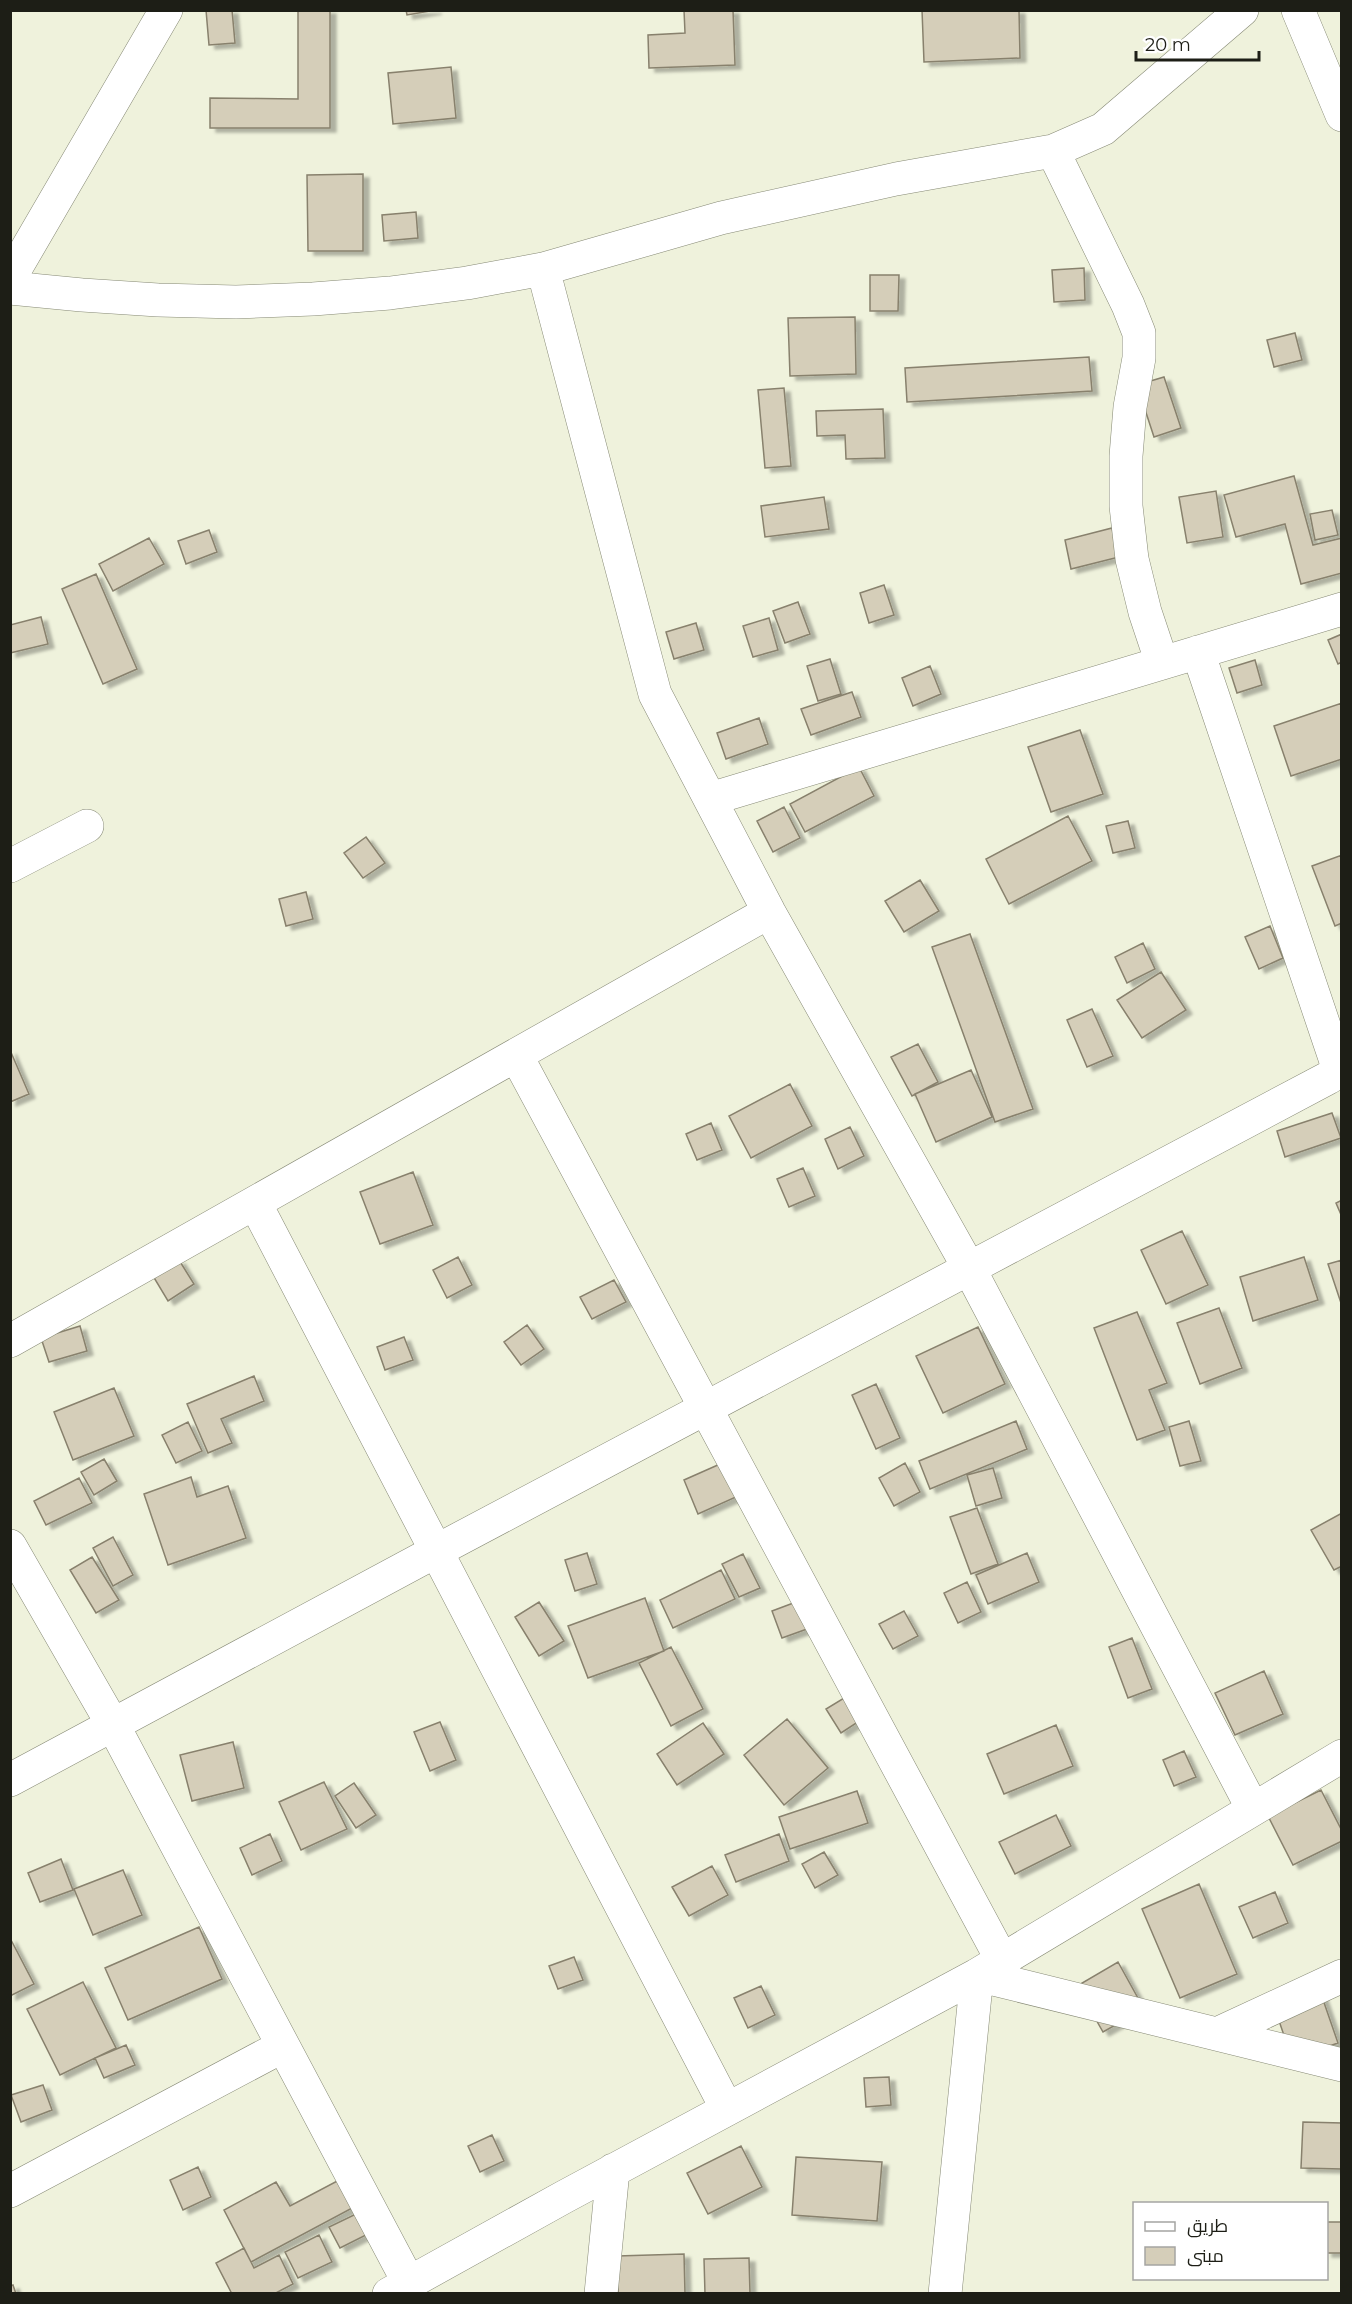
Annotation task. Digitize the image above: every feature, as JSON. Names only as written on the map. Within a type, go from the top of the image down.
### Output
[{"type":"street","points":[[10,278],[166,10]]},
{"type":"street","points":[[10,288],[82,296],[236,302],[390,293],[467,284],[543,269],[732,216],[896,179],[1053,151],[1103,129],[1242,10]]},
{"type":"street","points":[[1298,10],[1341,115]]},
{"type":"street","points":[[1053,151],[1128,305],[1139,333],[1139,358],[1130,407],[1126,456],[1126,506],[1132,559],[1162,663]]},
{"type":"street","points":[[543,269],[655,694],[769,912],[969,1268],[1253,1809]]},
{"type":"street","points":[[710,799],[1341,609]]},
{"type":"street","points":[[10,1780],[436,1551],[1318,1084],[1340,1069],[1198,652]]},
{"type":"street","points":[[10,866],[87,826]]},
{"type":"street","points":[[10,1341],[769,912]]},
{"type":"street","points":[[516,1054],[706,1408],[989,1967],[945,2294]]},
{"type":"street","points":[[255,1203],[728,2109]]},
{"type":"street","points":[[10,1546],[113,1725],[283,2046],[399,2288],[989,1967],[1341,1756]]},
{"type":"street","points":[[989,1967],[1217,2034],[1341,2065]]},
{"type":"street","points":[[1217,2034],[1341,1976]]},
{"type":"street","points":[[10,2191],[283,2046]]},
{"type":"street","points":[[601,2294],[614,2170]]},
{"type":"building","points":[[206,10],[232,10],[235,43],[209,45]]},
{"type":"building","points":[[298,10],[330,10],[330,128],[210,128],[210,98],[298,99]]},
{"type":"building","points":[[406,10],[436,10],[407,15]]},
{"type":"building","points":[[684,10],[733,10],[735,65],[649,68],[648,35],[685,33]]},
{"type":"building","points":[[922,10],[1019,10],[1020,58],[924,62]]},
{"type":"building","points":[[451,67],[456,118],[393,124],[388,73]]},
{"type":"building","points":[[363,174],[363,251],[308,251],[307,175]]},
{"type":"building","points":[[416,212],[418,238],[384,241],[382,215]]},
{"type":"building","points":[[1084,268],[1085,300],[1054,302],[1052,270]]},
{"type":"building","points":[[870,275],[899,275],[898,311],[870,311]]},
{"type":"building","points":[[855,317],[856,374],[790,376],[788,318]]},
{"type":"building","points":[[1295,333],[1302,360],[1274,367],[1267,340]]},
{"type":"building","points":[[1089,357],[1092,391],[907,402],[905,368]]},
{"type":"building","points":[[1164,377],[1181,428],[1154,437],[1137,385]]},
{"type":"building","points":[[784,388],[791,466],[765,468],[758,390]]},
{"type":"building","points":[[883,409],[885,458],[846,459],[845,435],[817,436],[816,411]]},
{"type":"building","points":[[1294,476],[1313,545],[1342,538],[1342,573],[1301,584],[1285,524],[1236,537],[1224,495]]},
{"type":"building","points":[[1216,491],[1223,537],[1187,543],[1179,497]]},
{"type":"building","points":[[824,497],[829,529],[765,537],[761,506]]},
{"type":"building","points":[[1332,510],[1338,535],[1315,540],[1310,514]]},
{"type":"building","points":[[1112,528],[1119,557],[1071,569],[1065,540]]},
{"type":"building","points":[[209,530],[217,552],[186,564],[178,541]]},
{"type":"building","points":[[149,538],[164,564],[113,591],[99,564]]},
{"type":"building","points":[[96,574],[137,669],[103,684],[62,589]]},
{"type":"building","points":[[884,585],[894,615],[869,623],[860,593]]},
{"type":"building","points":[[798,602],[810,634],[785,643],[773,611]]},
{"type":"building","points":[[41,617],[48,644],[10,653],[10,625]]},
{"type":"building","points":[[769,618],[778,650],[753,657],[743,626]]},
{"type":"building","points":[[696,623],[704,650],[674,659],[666,632]]},
{"type":"building","points":[[1342,634],[1342,662],[1338,664],[1328,640]]},
{"type":"building","points":[[830,659],[841,694],[818,701],[807,666]]},
{"type":"building","points":[[1255,660],[1262,685],[1237,693],[1229,668]]},
{"type":"building","points":[[930,666],[941,694],[913,706],[902,678]]},
{"type":"building","points":[[852,692],[861,717],[811,735],[801,709]]},
{"type":"building","points":[[1342,703],[1342,759],[1291,776],[1274,726]]},
{"type":"building","points":[[759,718],[768,744],[726,759],[717,733]]},
{"type":"building","points":[[1080,730],[1103,794],[1051,812],[1028,747]]},
{"type":"building","points":[[859,767],[874,796],[805,832],[790,804]]},
{"type":"building","points":[[784,807],[800,838],[773,852],[757,821]]},
{"type":"building","points":[[1068,816],[1092,861],[1009,904],[986,859]]},
{"type":"building","points":[[1128,821],[1135,848],[1113,853],[1106,826]]},
{"type":"building","points":[[366,837],[385,863],[363,878],[344,853]]},
{"type":"building","points":[[1342,855],[1342,923],[1335,926],[1312,866]]},
{"type":"building","points":[[920,880],[939,911],[904,932],[885,901]]},
{"type":"building","points":[[306,892],[313,919],[286,926],[279,899]]},
{"type":"building","points":[[1270,926],[1283,958],[1259,969],[1245,937]]},
{"type":"building","points":[[970,934],[1033,1109],[995,1122],[932,947]]},
{"type":"building","points":[[1143,943],[1155,969],[1127,983],[1115,957]]},
{"type":"building","points":[[1161,972],[1186,1010],[1142,1038],[1117,1000]]},
{"type":"building","points":[[1092,1009],[1113,1056],[1087,1067],[1067,1020]]},
{"type":"building","points":[[918,1044],[938,1082],[912,1096],[891,1057]]},
{"type":"building","points":[[10,1050],[29,1094],[10,1102]]},
{"type":"building","points":[[971,1070],[992,1117],[936,1142],[915,1094]]},
{"type":"building","points":[[790,1084],[812,1126],[751,1158],[729,1116]]},
{"type":"building","points":[[1332,1113],[1341,1138],[1285,1157],[1277,1131]]},
{"type":"building","points":[[711,1123],[722,1150],[697,1160],[686,1134]]},
{"type":"building","points":[[850,1127],[864,1156],[838,1169],[825,1139]]},
{"type":"building","points":[[803,1168],[815,1196],[789,1207],[777,1179]]},
{"type":"building","points":[[413,1172],[433,1225],[380,1244],[360,1192]]},
{"type":"building","points":[[1342,1200],[1342,1217],[1336,1203]]},
{"type":"building","points":[[1182,1231],[1208,1285],[1166,1304],[1141,1250]]},
{"type":"building","points":[[458,1257],[472,1285],[447,1298],[433,1270]]},
{"type":"building","points":[[1304,1257],[1318,1300],[1253,1321],[1240,1277]]},
{"type":"building","points":[[179,1260],[194,1284],[168,1301],[153,1276]]},
{"type":"building","points":[[1342,1260],[1342,1306],[1328,1264]]},
{"type":"building","points":[[614,1280],[626,1302],[592,1319],[580,1297]]},
{"type":"building","points":[[1219,1308],[1242,1368],[1200,1384],[1177,1323]]},
{"type":"building","points":[[1137,1312],[1167,1383],[1149,1390],[1165,1430],[1137,1440],[1094,1328]]},
{"type":"building","points":[[527,1325],[544,1349],[521,1365],[504,1342]]},
{"type":"building","points":[[80,1326],[87,1351],[49,1362],[41,1338]]},
{"type":"building","points":[[978,1327],[1005,1384],[943,1413],[916,1356]]},
{"type":"building","points":[[404,1337],[413,1360],[385,1370],[377,1347]]},
{"type":"building","points":[[254,1376],[264,1401],[221,1419],[232,1443],[208,1453],[187,1404]]},
{"type":"building","points":[[876,1384],[900,1438],[876,1449],[852,1395]]},
{"type":"building","points":[[114,1388],[134,1436],[73,1460],[54,1412]]},
{"type":"building","points":[[1016,1421],[1027,1449],[930,1489],[919,1461]]},
{"type":"building","points":[[1189,1421],[1201,1461],[1180,1466],[1169,1427]]},
{"type":"building","points":[[188,1422],[202,1451],[176,1463],[162,1435]]},
{"type":"building","points":[[104,1459],[117,1481],[94,1495],[81,1472]]},
{"type":"building","points":[[905,1463],[920,1492],[894,1506],[879,1478]]},
{"type":"building","points":[[720,1464],[736,1497],[698,1514],[684,1480]]},
{"type":"building","points":[[993,1468],[1002,1498],[976,1506],[967,1475]]},
{"type":"building","points":[[191,1477],[197,1497],[228,1486],[246,1538],[168,1565],[144,1494]]},
{"type":"building","points":[[79,1478],[92,1503],[46,1525],[34,1501]]},
{"type":"building","points":[[977,1508],[998,1564],[971,1574],[950,1517]]},
{"type":"building","points":[[1342,1513],[1342,1566],[1334,1570],[1311,1530]]},
{"type":"building","points":[[113,1537],[133,1575],[113,1586],[93,1548]]},
{"type":"building","points":[[587,1553],[597,1584],[575,1591],[565,1560]]},
{"type":"building","points":[[1027,1553],[1039,1582],[988,1604],[976,1575]]},
{"type":"building","points":[[743,1554],[760,1588],[739,1597],[722,1564]]},
{"type":"building","points":[[92,1557],[119,1600],[96,1613],[70,1570]]},
{"type":"building","points":[[721,1570],[735,1599],[673,1628],[660,1600]]},
{"type":"building","points":[[967,1582],[981,1612],[958,1623],[944,1593]]},
{"type":"building","points":[[645,1598],[664,1651],[588,1678],[568,1626]]},
{"type":"building","points":[[539,1602],[564,1641],[539,1656],[515,1617]]},
{"type":"building","points":[[796,1602],[807,1629],[782,1638],[772,1611]]},
{"type":"building","points":[[904,1611],[918,1636],[893,1649],[879,1624]]},
{"type":"building","points":[[1132,1638],[1152,1689],[1128,1698],[1109,1647]]},
{"type":"building","points":[[671,1647],[703,1709],[671,1726],[639,1663]]},
{"type":"building","points":[[1264,1671],[1283,1714],[1235,1735],[1215,1693]]},
{"type":"building","points":[[849,1695],[864,1718],[841,1733],[826,1709]]},
{"type":"building","points":[[787,1719],[828,1768],[784,1805],[744,1755]]},
{"type":"building","points":[[440,1722],[456,1760],[430,1771],[414,1732]]},
{"type":"building","points":[[703,1723],[724,1754],[677,1785],[657,1754]]},
{"type":"building","points":[[1056,1725],[1073,1766],[1004,1794],[987,1754]]},
{"type":"building","points":[[233,1742],[244,1788],[192,1801],[180,1755]]},
{"type":"building","points":[[1184,1751],[1196,1777],[1174,1786],[1163,1760]]},
{"type":"building","points":[[324,1782],[347,1829],[301,1850],[279,1802]]},
{"type":"building","points":[[354,1783],[376,1815],[356,1828],[335,1796]]},
{"type":"building","points":[[1321,1790],[1342,1831],[1342,1841],[1293,1865],[1268,1816]]},
{"type":"building","points":[[857,1791],[868,1823],[790,1849],[779,1817]]},
{"type":"building","points":[[1056,1815],[1071,1846],[1015,1874],[999,1842]]},
{"type":"building","points":[[270,1834],[282,1861],[252,1875],[240,1848]]},
{"type":"building","points":[[779,1834],[789,1861],[736,1882],[725,1855]]},
{"type":"building","points":[[824,1852],[838,1875],[815,1888],[802,1864]]},
{"type":"building","points":[[61,1859],[73,1890],[40,1902],[28,1873]]},
{"type":"building","points":[[712,1866],[728,1895],[689,1916],[672,1887]]},
{"type":"building","points":[[123,1870],[142,1915],[93,1935],[74,1889]]},
{"type":"building","points":[[1199,1884],[1237,1974],[1180,1998],[1142,1909]]},
{"type":"building","points":[[1275,1892],[1288,1923],[1253,1938],[1239,1907]]},
{"type":"building","points":[[199,1927],[222,1979],[128,2020],[105,1968]]},
{"type":"building","points":[[10,1938],[34,1984],[10,1996]]},
{"type":"building","points":[[574,1957],[583,1980],[558,1989],[549,1966]]},
{"type":"building","points":[[1118,1962],[1144,2009],[1103,2032],[1077,1986]]},
{"type":"building","points":[[83,1982],[116,2048],[60,2075],[27,2009]]},
{"type":"building","points":[[761,1986],[775,2015],[748,2028],[734,1998]]},
{"type":"building","points":[[1320,1991],[1338,2043],[1292,2059],[1274,2006]]},
{"type":"building","points":[[126,2045],[135,2065],[104,2078],[95,2058]]},
{"type":"building","points":[[889,2077],[891,2105],[866,2107],[864,2078]]},
{"type":"building","points":[[43,2085],[52,2110],[21,2122],[11,2095]]},
{"type":"building","points":[[1303,2122],[1342,2123],[1342,2169],[1301,2168]]},
{"type":"building","points":[[492,2135],[504,2161],[480,2172],[468,2146]]},
{"type":"building","points":[[741,2146],[762,2187],[708,2214],[687,2173]]},
{"type":"building","points":[[796,2157],[882,2162],[877,2221],[792,2215]]},
{"type":"building","points":[[198,2167],[211,2197],[183,2210],[170,2180]]},
{"type":"building","points":[[341,2179],[356,2206],[251,2262],[224,2210],[276,2182],[290,2206]]},
{"type":"building","points":[[358,2213],[368,2234],[340,2248],[329,2227]]},
{"type":"building","points":[[1328,2222],[1342,2222],[1342,2253],[1328,2253]]},
{"type":"building","points":[[319,2235],[332,2262],[298,2278],[285,2252]]},
{"type":"building","points":[[244,2248],[254,2268],[279,2255],[293,2284],[274,2294],[232,2294],[216,2263]]},
{"type":"building","points":[[684,2254],[685,2294],[618,2294],[617,2256]]},
{"type":"building","points":[[749,2258],[750,2294],[705,2294],[704,2259]]},
{"type":"building","points":[[13,2285],[16,2294],[10,2294],[10,2286]]}]
